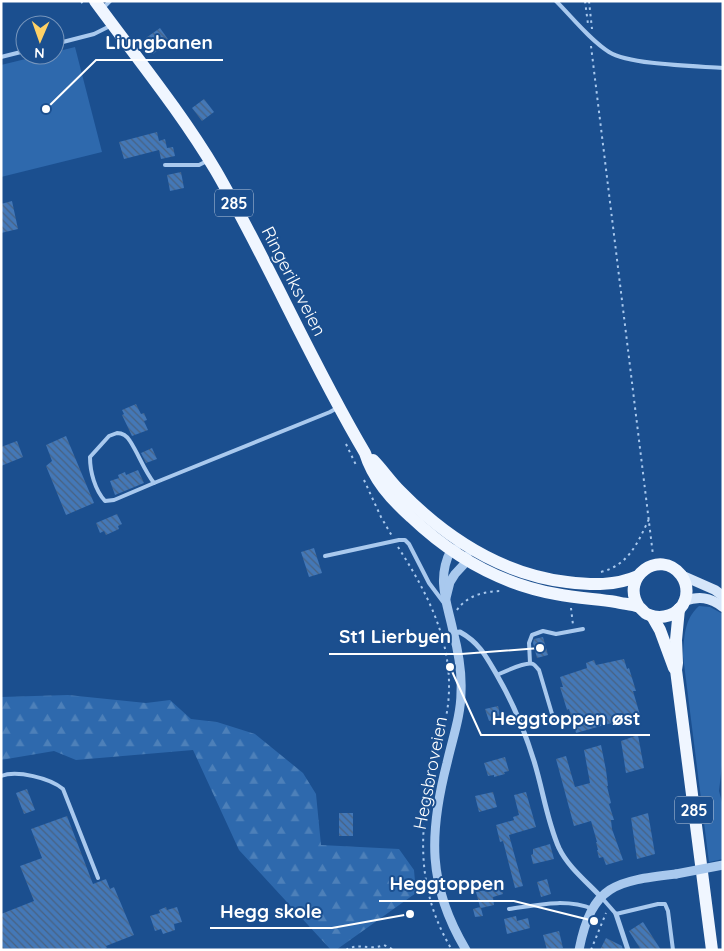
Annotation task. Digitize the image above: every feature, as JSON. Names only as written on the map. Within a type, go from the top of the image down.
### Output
[{"type":"main road","name":"Ringeriksveien","points":[[98,5],[209,160],[240,215],[365,453],[376,479],[391,496],[422,527],[451,550],[467,561],[496,576],[569,600],[610,601],[638,607]]},
{"type":"main road","name":"Ringeriksveien","points":[[365,453],[375,461],[382,472],[409,500],[445,530],[466,546],[502,566],[533,576],[590,584],[609,584],[638,576]]},
{"type":"main road","points":[[658,564],[671,566],[681,575],[715,590],[723,596]]},
{"type":"main road","name":"285","points":[[638,576],[645,569],[658,564]]},
{"type":"main road","name":"285","points":[[676,670],[676,640],[686,588],[681,575]]},
{"type":"main road","points":[[638,576],[633,592],[638,607]]},
{"type":"main road","points":[[652,616],[668,616],[682,605],[702,598],[716,602],[723,607]]},
{"type":"main road","name":"285","points":[[638,607],[646,614],[652,616],[660,630],[676,670],[712,950]]},
{"type":"street","points":[[447,603],[450,582],[467,561],[466,546],[451,550]]},
{"type":"street","name":"Hegsbroveien","points":[[451,550],[444,566],[442,584],[454,633],[461,692],[457,719],[437,804],[434,852],[444,906],[466,950]]},
{"type":"street","points":[[454,633],[460,632],[476,643],[497,675],[514,708],[534,760],[560,850],[601,897]]},
{"type":"street","points":[[579,950],[584,930],[593,909],[601,897],[614,886],[637,879],[723,865]]},
{"type":"street","points":[[616,914],[628,950]]},
{"type":"lane","points":[[556,1],[593,39],[610,52],[626,59],[723,68]]},
{"type":"lane","points":[[65,41],[94,34],[112,25]]},
{"type":"lane","points":[[1,57],[15,54]]},
{"type":"lane","points":[[165,165],[199,165],[209,160]]},
{"type":"lane","points":[[154,483],[140,462],[130,441],[121,433],[117,432],[109,436],[90,457],[92,475],[101,498],[105,501],[114,500],[330,412],[339,406]]},
{"type":"lane","points":[[326,556],[405,540],[409,544],[429,583],[447,603]]},
{"type":"lane","points":[[530,664],[529,643],[532,635],[543,631],[556,634],[583,629]]},
{"type":"lane","points":[[497,675],[534,664],[538,670],[555,724]]},
{"type":"lane","points":[[1,776],[14,773],[24,775],[52,782],[63,789],[98,878]]},
{"type":"lane","points":[[601,897],[616,914],[665,904],[668,911],[673,950]]},
{"type":"lane","points":[[508,909],[568,903],[579,904],[593,909]]},
{"type":"path","points":[[81,1],[98,5]]},
{"type":"path","points":[[589,1],[593,39],[591,51],[653,555],[658,564]]},
{"type":"path","points":[[343,438],[360,472]]},
{"type":"path","points":[[364,479],[381,517],[428,601],[442,634]]},
{"type":"path","points":[[600,572],[609,570],[627,559],[633,552],[649,519]]},
{"type":"path","points":[[456,611],[466,600],[480,593],[492,591],[510,592]]},
{"type":"path","points":[[569,600],[574,631]]},
{"type":"path","points":[[591,950],[610,905]]},
{"type":"path","points":[[346,950],[356,945],[363,948],[374,948],[384,945],[394,950]]},
{"type":"green space","points":[[75,47],[102,152],[1,177],[1,65],[15,62],[15,65],[65,65],[65,50]]},
{"type":"green space","points":[[699,606],[710,607],[723,614],[723,757],[719,791],[723,806],[723,859],[709,862],[683,656],[688,623],[690,617]]},
{"type":"green space","points":[[68,695],[146,703],[170,700],[191,719],[217,722],[255,734],[303,773],[316,794],[321,845],[399,849],[414,870],[416,893],[336,950],[331,950],[239,850],[193,750],[76,760],[54,751],[1,760],[1,697]]},
{"type":"building","points":[[160,28],[170,42],[160,51],[158,50],[153,54],[143,40]]},
{"type":"building","points":[[204,99],[214,112],[202,121],[192,108]]},
{"type":"building","points":[[157,132],[159,141],[165,139],[167,148],[173,147],[175,156],[161,159],[159,150],[124,159],[119,142]]},
{"type":"building","points":[[181,172],[184,188],[170,191],[167,175]]},
{"type":"building","points":[[12,201],[18,229],[1,233],[1,204]]},
{"type":"building","points":[[136,404],[141,414],[144,413],[147,420],[144,421],[148,430],[132,436],[122,415],[124,414],[122,410]]},
{"type":"building","points":[[66,436],[94,503],[66,515],[46,466],[52,461],[46,445]]},
{"type":"building","points":[[17,441],[23,457],[1,466],[1,447]]},
{"type":"building","points":[[152,448],[157,459],[146,463],[141,453]]},
{"type":"building","points":[[138,470],[144,483],[115,495],[110,481],[119,478],[118,475],[125,472],[126,475]]},
{"type":"building","points":[[117,514],[122,524],[118,526],[119,529],[106,535],[104,531],[100,533],[96,523]]},
{"type":"building","points":[[314,548],[322,573],[309,577],[301,552]]},
{"type":"building","points":[[543,637],[548,655],[537,658],[533,643],[534,639]]},
{"type":"building","points":[[624,659],[627,669],[629,668],[636,691],[633,691],[640,715],[576,733],[560,687],[563,687],[560,677],[587,668],[586,663],[594,660],[596,665]]},
{"type":"building","points":[[498,706],[501,718],[489,721],[485,709]]},
{"type":"building","points":[[638,735],[644,768],[626,773],[621,741]]},
{"type":"building","points":[[601,745],[611,803],[609,804],[614,820],[611,820],[612,829],[623,860],[606,865],[603,857],[599,858],[591,821],[574,826],[556,759],[566,756],[575,787],[590,783],[584,750]]},
{"type":"building","points":[[505,757],[509,771],[494,777],[494,775],[488,776],[484,763]]},
{"type":"building","points":[[27,789],[35,810],[24,814],[16,793]]},
{"type":"building","points":[[493,792],[497,807],[479,812],[475,796]]},
{"type":"building","points":[[526,792],[536,827],[509,835],[523,886],[515,888],[503,841],[500,842],[496,825],[514,820],[513,817],[519,815],[514,795]]},
{"type":"building","points":[[339,813],[353,813],[353,836],[339,836]]},
{"type":"building","points":[[648,813],[655,854],[637,859],[631,818]]},
{"type":"building","points":[[67,816],[93,884],[106,879],[110,889],[114,887],[134,935],[106,946],[107,948],[102,950],[1,950],[1,914],[34,901],[20,866],[42,858],[31,829]]},
{"type":"building","points":[[550,844],[554,859],[533,864],[531,855],[533,854],[533,849]]},
{"type":"building","points":[[547,879],[551,894],[541,897],[537,882]]},
{"type":"building","points":[[501,887],[503,894],[493,897],[494,905],[481,908],[483,916],[475,917],[473,909],[480,907],[476,892]]},
{"type":"building","points":[[166,907],[167,910],[177,907],[182,922],[174,924],[175,930],[163,934],[161,929],[155,931],[150,916],[160,913],[159,910]]},
{"type":"building","points":[[516,916],[517,921],[528,918],[530,928],[507,934],[504,919]]},
{"type":"building","points":[[643,922],[661,950],[641,950],[629,931]]},
{"type":"building","points":[[559,931],[563,948],[547,950],[543,935]]},
{"type":"building","points":[[606,938],[622,946],[623,950],[600,950]]},
{"type":"place","name":"Liungbanen","points":[[46,109]]},
{"type":"place","name":"St1 Lierbyen","points":[[540,648]]},
{"type":"place","name":"Heggtoppen øst","points":[[450,667]]},
{"type":"place","name":"Hegg skole","points":[[410,914]]},
{"type":"place","name":"Heggtoppen","points":[[594,921]]}]
